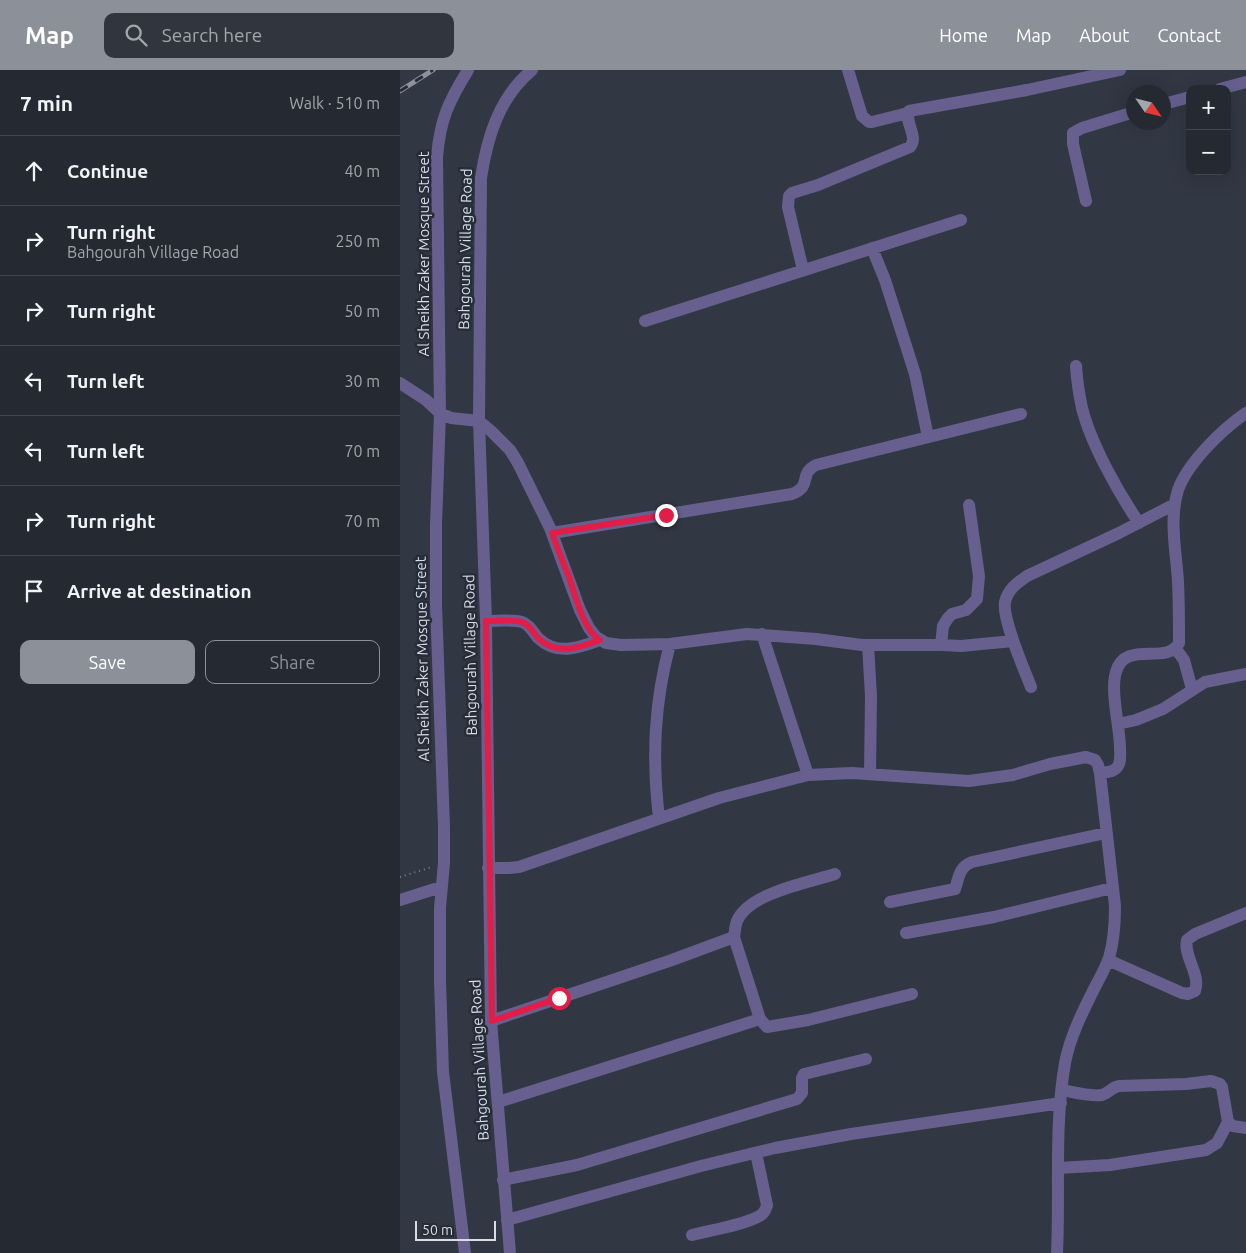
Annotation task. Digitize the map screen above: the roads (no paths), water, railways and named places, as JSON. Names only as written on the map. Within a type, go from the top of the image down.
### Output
[{"type":"street","name":"Al Sheikh Zaker Mosque Street","points":[[465,1253],[443,1072],[440,948],[441,887],[444,863],[436,604],[436,525],[446,415],[438,142],[444,114],[468,70]]},
{"type":"street","name":"Bahgourah Village Road","points":[[510,1253],[492,1021],[488,868],[486,621],[476,420],[481,178],[485,149],[494,121],[509,96],[532,70]]},
{"type":"street","points":[[848,70],[862,116],[872,122],[908,113],[915,109],[1018,92],[1120,70]]},
{"type":"street","points":[[1231,86],[1246,82]]},
{"type":"street","points":[[1171,102],[1186,98]]},
{"type":"street","points":[[803,270],[788,207],[788,196],[910,148],[913,141],[908,113]]},
{"type":"street","points":[[1086,201],[1073,133],[1082,128],[1126,114]]},
{"type":"street","points":[[645,321],[961,220]]},
{"type":"street","points":[[872,248],[888,288],[915,374],[928,437]]},
{"type":"street","points":[[1076,366],[1078,389],[1088,426],[1109,471],[1139,523]]},
{"type":"street","points":[[400,383],[446,415],[476,420],[502,441],[518,463],[552,533],[580,610],[589,628],[596,637],[606,643],[621,645],[670,644],[747,634],[868,645],[961,646],[1013,641]]},
{"type":"street","points":[[1100,773],[1116,769],[1120,763],[1115,680],[1119,665],[1131,655],[1170,652],[1176,649],[1179,643],[1179,602],[1174,518],[1175,504],[1182,482],[1215,438],[1246,413]]},
{"type":"street","points":[[552,533],[792,494],[804,487],[809,468],[816,465],[1021,414]]},
{"type":"street","points":[[1031,687],[1013,641],[1005,603],[1009,591],[1015,584],[1027,576],[1175,504]]},
{"type":"street","points":[[941,645],[943,626],[948,618],[952,614],[966,610],[977,599],[978,576],[969,505]]},
{"type":"street","points":[[486,621],[522,622],[530,627],[548,646],[557,649],[565,650],[600,640]]},
{"type":"street","points":[[762,634],[808,775]]},
{"type":"street","points":[[659,818],[654,772],[654,748],[663,668],[670,644]]},
{"type":"street","points":[[868,645],[871,696],[870,774]]},
{"type":"street","points":[[1176,649],[1184,660],[1192,690]]},
{"type":"street","points":[[1118,724],[1136,720],[1163,709],[1205,682],[1246,674]]},
{"type":"street","points":[[488,868],[519,867],[718,798],[808,775],[870,774],[969,781],[1013,775],[1050,764],[1086,758],[1095,760],[1100,773],[1115,924],[1108,960],[1070,1042],[1061,1096],[1058,1168],[1058,1253]]},
{"type":"street","points":[[890,902],[955,889],[960,871],[972,862],[1106,833]]},
{"type":"street","points":[[835,874],[760,898],[748,907],[737,921],[734,937],[760,1019],[768,1027],[808,1020],[912,994]]},
{"type":"street","points":[[400,900],[441,887]]},
{"type":"street","points":[[906,933],[994,917],[1112,888]]},
{"type":"street","points":[[1108,960],[1135,974],[1188,994],[1195,991],[1196,987],[1186,946],[1187,940],[1246,913]]},
{"type":"street","points":[[492,1021],[734,937]]},
{"type":"street","points":[[498,1102],[760,1019]]},
{"type":"street","points":[[503,1180],[577,1165],[797,1099],[802,1093],[802,1078],[804,1074],[866,1059]]},
{"type":"street","points":[[507,1220],[756,1153],[851,1134],[1061,1096],[1097,1095],[1108,1093],[1112,1088],[1119,1086],[1186,1084],[1212,1081],[1220,1084],[1222,1087],[1228,1122],[1217,1143],[1206,1150],[1110,1165],[1058,1168]]},
{"type":"street","points":[[1228,1122],[1233,1126],[1246,1128]]},
{"type":"street","points":[[692,1234],[746,1220],[761,1215],[765,1211],[767,1205],[756,1153]]},
{"type":"railway","points":[[400,91],[433,70]]}]
